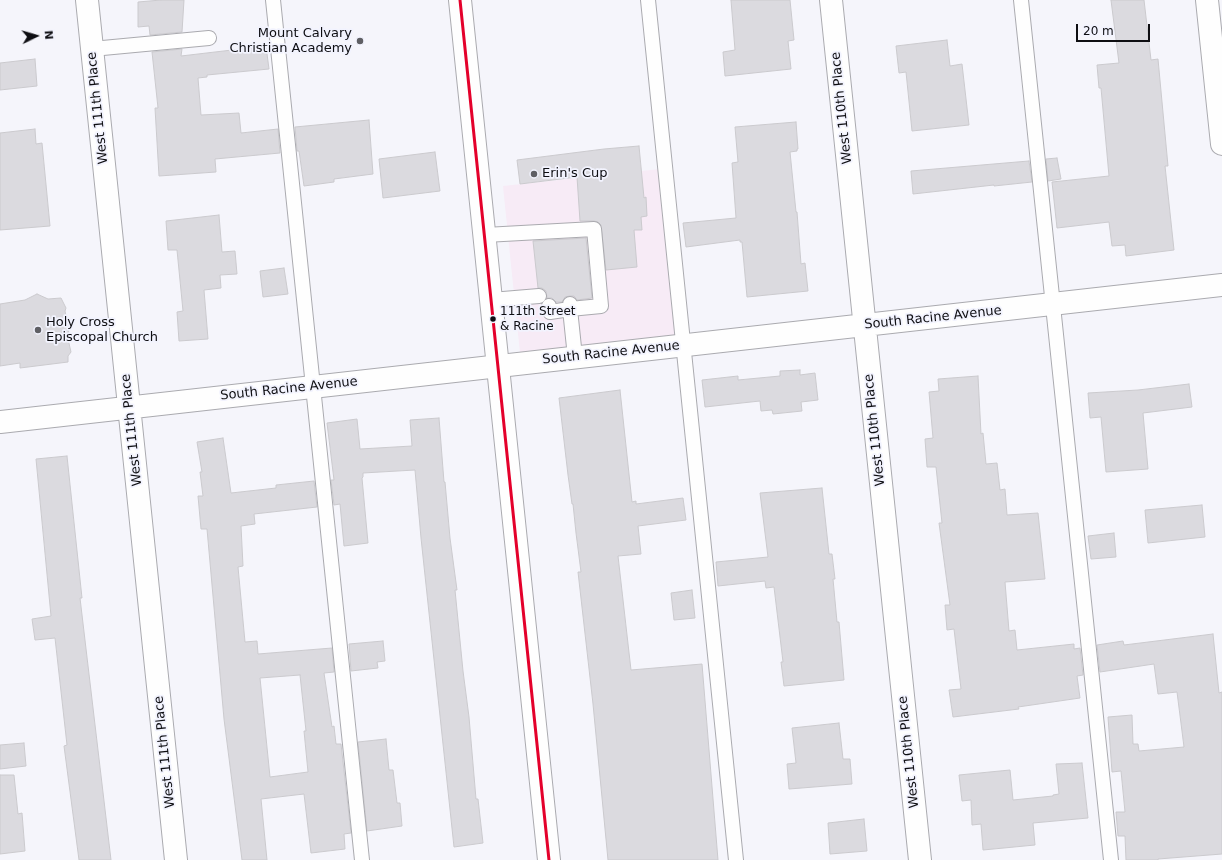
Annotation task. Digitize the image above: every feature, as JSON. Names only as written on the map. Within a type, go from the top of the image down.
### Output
[{"type":"street","name":"West 111th Place","points":[[87,0],[176,860]]},
{"type":"street","points":[[460,0],[549,860]]},
{"type":"street","name":"West 110th Place","points":[[830,0],[920,860]]},
{"type":"street","points":[[1207,0],[1222,144]]},
{"type":"street","name":"South Racine Avenue","points":[[0,422],[1222,285]]},
{"type":"lane","points":[[273,0],[362,860]]},
{"type":"lane","points":[[648,0],[736,860]]},
{"type":"lane","points":[[1021,0],[1111,860]]},
{"type":"lane","points":[[92,49],[209,38]]},
{"type":"lane","points":[[485,235],[563,234],[594,229],[601,306],[570,307],[550,312],[549,306]]},
{"type":"lane","points":[[491,300],[538,296]]},
{"type":"lane","points":[[570,307],[575,357]]},
{"type":"shaded area","points":[[660,169],[679,347],[521,363],[503,186]]},
{"type":"building","points":[[184,0],[182,32],[150,35],[149,26],[138,27],[138,2]]},
{"type":"building","points":[[731,0],[790,0],[794,40],[788,41],[791,69],[725,76],[723,52],[735,50]]},
{"type":"building","points":[[1111,0],[1144,0],[1151,60],[1158,59],[1168,166],[1165,166],[1174,250],[1126,256],[1125,245],[1112,246],[1109,222],[1057,228],[1052,182],[1109,176],[1101,88],[1099,88],[1097,65],[1119,63]]},
{"type":"building","points":[[947,40],[950,66],[962,64],[969,125],[912,131],[906,72],[899,73],[896,46]]},
{"type":"building","points":[[266,46],[269,69],[207,75],[207,77],[198,78],[201,115],[239,113],[241,133],[278,129],[280,153],[215,159],[216,172],[159,176],[155,108],[158,108],[152,52],[182,49],[181,56]]},
{"type":"building","points":[[35,59],[37,86],[0,90],[0,63]]},
{"type":"building","points":[[369,120],[373,174],[334,179],[334,182],[304,186],[299,151],[297,151],[295,127]]},
{"type":"building","points":[[796,122],[798,149],[797,151],[790,152],[801,264],[805,263],[808,291],[747,297],[742,242],[740,242],[740,240],[686,247],[683,223],[736,218],[732,163],[738,162],[735,127]]},
{"type":"building","points":[[35,129],[36,144],[42,143],[50,226],[0,230],[0,133]]},
{"type":"building","points":[[639,146],[647,216],[641,217],[642,230],[634,230],[637,267],[606,270],[601,225],[594,221],[580,221],[577,177],[520,184],[517,160]]},
{"type":"building","points":[[435,152],[440,191],[383,198],[379,159]]},
{"type":"building","points":[[1057,158],[1061,179],[1048,181],[1046,159]]},
{"type":"building","points":[[1029,161],[1032,182],[913,194],[911,171]]},
{"type":"building","points":[[219,215],[222,252],[235,251],[237,274],[220,275],[221,288],[204,290],[208,339],[179,341],[177,312],[183,311],[177,250],[168,250],[166,221]]},
{"type":"building","points":[[586,238],[592,298],[577,300],[574,296],[570,296],[565,297],[562,302],[556,302],[552,298],[547,298],[546,291],[542,288],[538,288],[533,241]]},
{"type":"building","points":[[284,268],[288,294],[263,297],[260,271]]},
{"type":"building","name":"Holy Cross Episcopal Church","points":[[37,294],[48,299],[61,298],[66,308],[68,339],[71,352],[68,356],[68,362],[20,368],[20,363],[0,366],[0,304],[25,300]]},
{"type":"building","points":[[800,370],[800,375],[815,373],[818,400],[801,402],[802,411],[773,414],[772,410],[761,411],[760,401],[705,407],[702,380],[738,376],[738,380],[780,376],[780,371]]},
{"type":"building","points":[[978,376],[981,434],[983,433],[986,464],[997,463],[1000,490],[1005,489],[1007,515],[1038,513],[1045,579],[1005,582],[1009,631],[1015,630],[1017,650],[1074,644],[1074,649],[1080,648],[1083,675],[1077,676],[1080,698],[1018,707],[1019,709],[953,717],[949,690],[961,689],[954,629],[947,630],[945,605],[950,605],[939,523],[942,523],[936,467],[927,467],[925,439],[933,438],[929,392],[939,391],[938,379]]},
{"type":"building","points":[[1189,384],[1192,407],[1143,413],[1148,469],[1106,472],[1101,417],[1090,418],[1088,393],[1138,390]]},
{"type":"building","points":[[620,390],[632,502],[636,501],[636,504],[683,498],[686,520],[638,526],[641,554],[618,556],[631,670],[702,664],[718,860],[608,860],[593,704],[578,572],[581,572],[559,398]]},
{"type":"building","points":[[439,418],[444,482],[457,590],[455,590],[469,717],[476,799],[478,799],[483,843],[454,847],[415,470],[363,473],[362,478],[368,543],[344,546],[340,504],[334,505],[331,480],[334,480],[327,423],[357,419],[360,449],[412,446],[410,420]]},
{"type":"building","points":[[223,438],[231,493],[276,488],[276,485],[314,481],[317,507],[254,514],[255,524],[241,526],[243,566],[238,567],[245,642],[257,641],[258,654],[332,648],[334,672],[324,673],[336,744],[341,744],[351,833],[344,834],[345,849],[311,853],[304,794],[261,799],[267,860],[242,860],[224,719],[207,529],[201,529],[198,496],[203,496],[200,472],[202,472],[197,442]],"holes":[[[300,675],[306,731],[304,731],[308,772],[270,777],[260,678]]]},
{"type":"building","points":[[67,456],[82,598],[80,598],[111,860],[79,860],[64,746],[67,745],[55,638],[35,640],[32,619],[51,616],[36,459]]},
{"type":"building","points":[[822,488],[829,554],[832,554],[835,579],[833,579],[837,622],[839,622],[844,680],[784,686],[781,662],[783,662],[774,587],[766,588],[765,581],[718,586],[716,562],[768,557],[760,493]]},
{"type":"building","points":[[1202,505],[1205,537],[1148,543],[1145,510]]},
{"type":"building","points":[[1114,533],[1116,557],[1091,559],[1088,536]]},
{"type":"building","points":[[692,590],[695,618],[674,620],[671,593]]},
{"type":"building","points":[[1213,634],[1219,693],[1222,692],[1222,854],[1158,860],[1126,860],[1125,836],[1118,836],[1116,812],[1125,812],[1121,771],[1112,772],[1108,717],[1132,715],[1133,744],[1138,744],[1139,751],[1184,747],[1177,692],[1158,694],[1154,664],[1100,672],[1097,645],[1123,641],[1124,645]]},
{"type":"building","points":[[383,641],[385,661],[377,662],[378,668],[351,671],[349,644]]},
{"type":"building","points":[[839,723],[843,759],[850,759],[852,784],[789,789],[787,764],[796,763],[792,728]]},
{"type":"building","points":[[386,739],[389,770],[393,770],[397,803],[400,803],[402,826],[367,831],[358,742]]},
{"type":"building","points":[[24,743],[26,766],[0,769],[0,745]]},
{"type":"building","points":[[1082,763],[1088,818],[1033,823],[1035,845],[983,850],[981,824],[972,825],[971,800],[962,801],[959,775],[1010,770],[1013,800],[1053,796],[1059,794],[1056,764]]},
{"type":"building","points":[[0,775],[14,775],[18,814],[22,813],[25,851],[0,854]]},
{"type":"building","points":[[864,819],[867,851],[830,854],[828,823]]},
{"type":"transit line","points":[[460,0],[549,860]]},
{"type":"place","name":"Mount Calvary Christian Academy","points":[[360,41]]},
{"type":"place","name":"Erin's Cup","points":[[534,174]]},
{"type":"place","name":"111th Street & Racine","points":[[493,319]]},
{"type":"place","name":"Holy Cross Episcopal Church","points":[[38,330]]}]
